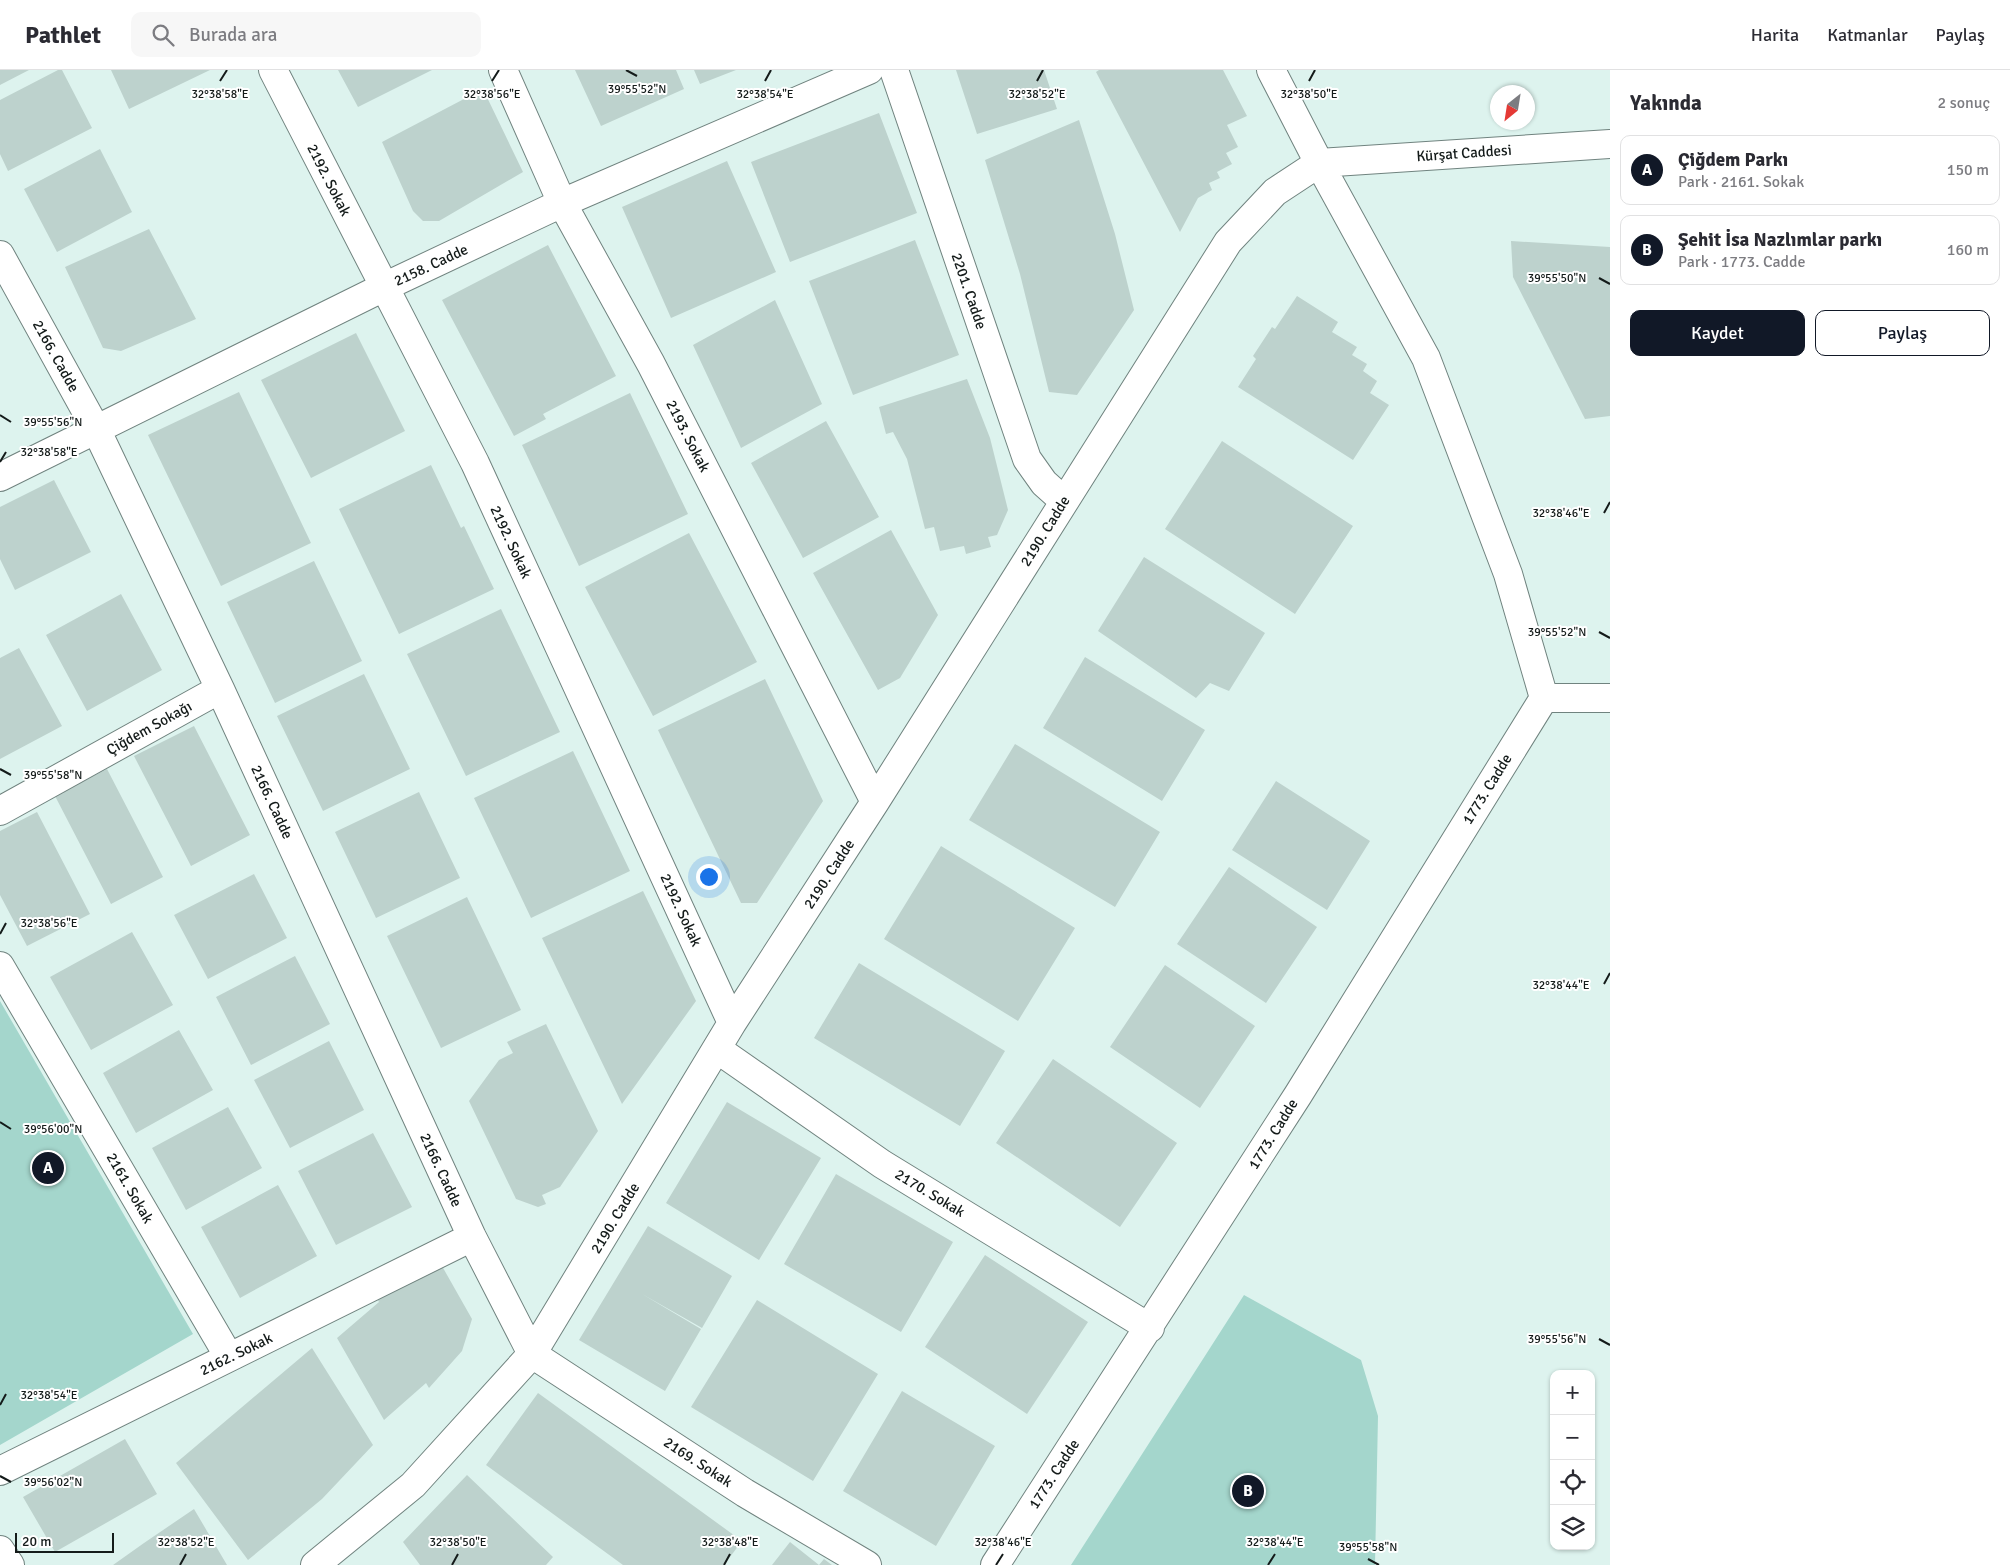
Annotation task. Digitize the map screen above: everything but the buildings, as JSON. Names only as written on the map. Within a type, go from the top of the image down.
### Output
[{"type":"street","name":"2192. Sokak","points":[[272,70],[475,463],[732,1023]]},
{"type":"street","name":"2193. Sokak","points":[[504,70],[562,203],[651,364],[875,802]]},
{"type":"street","name":"2158. Cadde","points":[[0,477],[384,287],[562,203],[869,70]]},
{"type":"street","name":"2201. Cadde","points":[[894,70],[1027,459],[1044,483],[1064,501]]},
{"type":"street","points":[[1270,70],[1318,163],[1426,358],[1508,574],[1544,698],[1610,698]]},
{"type":"street","name":"Kürşat Caddesi","points":[[1318,163],[1610,144]]},
{"type":"street","name":"2190. Cadde","points":[[315,1565],[413,1485],[532,1354],[732,1023],[875,802],[1228,242],[1275,192],[1318,163]]},
{"type":"street","name":"2166. Cadde","points":[[0,255],[96,429],[220,689],[472,1237],[532,1354]]},
{"type":"street","name":"Çiğdem Sokağı","points":[[0,812],[220,689]]},
{"type":"street","name":"1773. Cadde","points":[[995,1565],[1150,1328],[1298,1095],[1544,698]]},
{"type":"street","name":"2161. Sokak","points":[[0,966],[229,1357]]},
{"type":"street","name":"2170. Sokak","points":[[717,1049],[882,1164],[1150,1328]]},
{"type":"street","name":"2162. Sokak","points":[[0,1471],[472,1237]]},
{"type":"street","name":"2169. Sokak","points":[[532,1354],[745,1493],[867,1565]]},
{"type":"street","points":[[0,1550],[10,1565]]},
{"type":"green space","points":[[0,1001],[193,1334],[0,1445]]},
{"type":"green space","points":[[1244,1295],[1361,1360],[1378,1416],[1375,1565],[1071,1565]]},
{"type":"place","name":"Çiğdem Parkı","points":[[48,1168]]},
{"type":"place","name":"Şehit İsa Nazlımlar parkı","points":[[1248,1491]]}]
